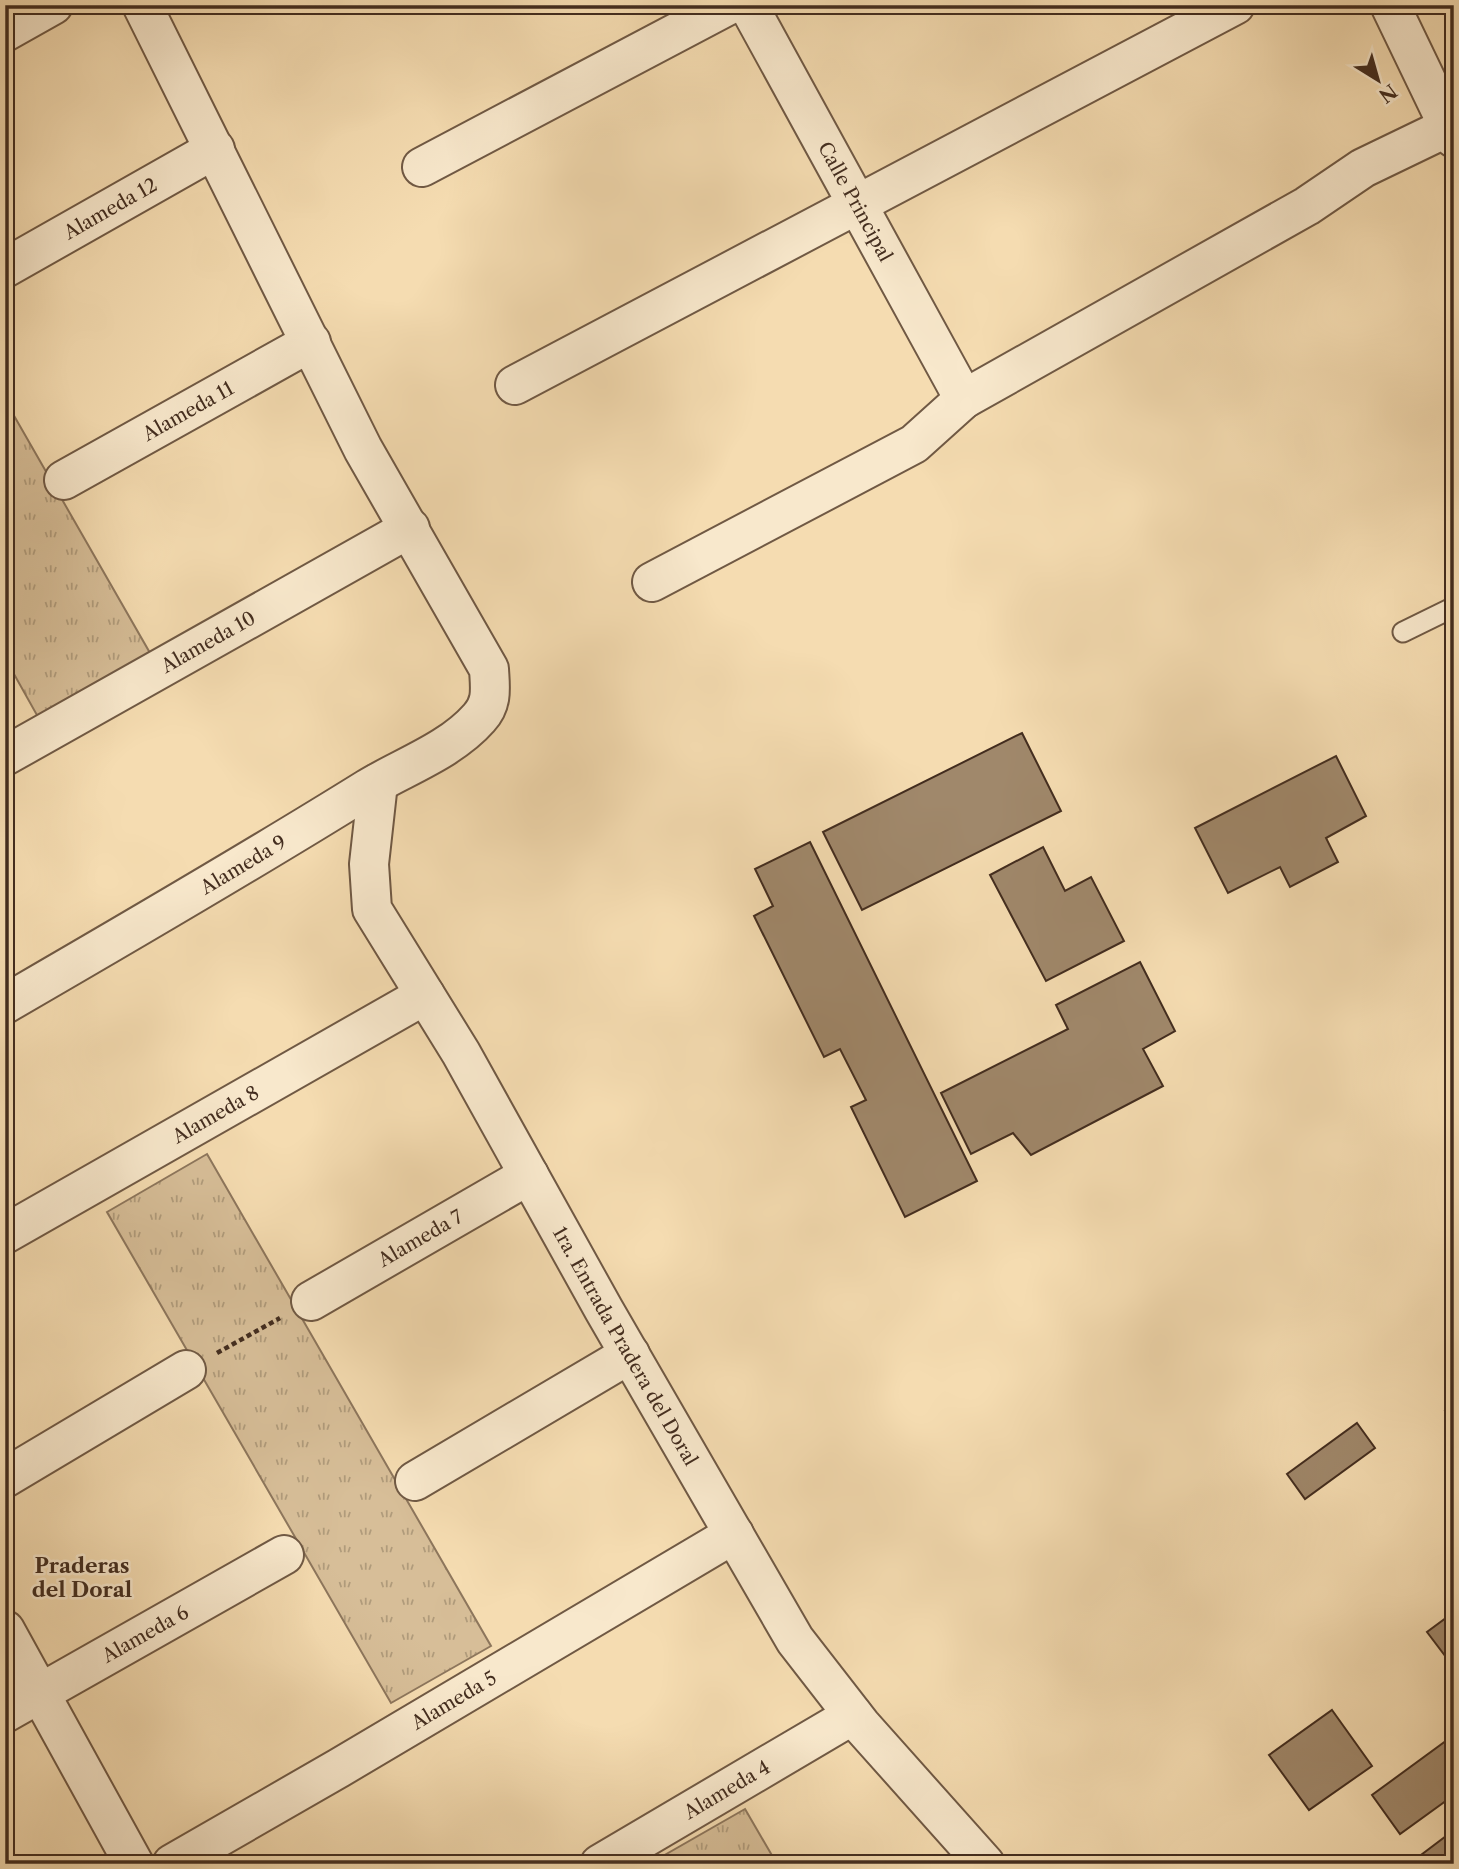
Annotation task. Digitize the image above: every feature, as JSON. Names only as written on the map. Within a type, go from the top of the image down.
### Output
[{"type":"street","points":[[5,32],[53,5]]},
{"type":"street","points":[[142,5],[363,449],[410,528]]},
{"type":"street","points":[[422,167],[729,5]]},
{"type":"street","name":"Calle Principal","points":[[748,5],[964,399]]},
{"type":"street","points":[[515,385],[1235,5]]},
{"type":"street","points":[[652,582],[914,444],[964,399],[1307,206],[1363,169],[1451,132],[1390,5]]},
{"type":"street","name":"Alameda 12","points":[[5,268],[215,149]]},
{"type":"street","name":"Alameda 11","points":[[64,480],[311,342]]},
{"type":"street","name":"Alameda 9","points":[[5,1004],[443,747],[478,720],[490,703],[489,669],[410,528]]},
{"type":"street","name":"Alameda 10","points":[[5,756],[410,528]]},
{"type":"street","name":"1ra. Entrada Pradera del Doral","points":[[378,783],[369,864],[372,909],[461,1053],[795,1640],[853,1715],[985,1864]]},
{"type":"street","name":"Alameda 8","points":[[5,1234],[425,995]]},
{"type":"street","name":"Alameda 7","points":[[311,1301],[529,1175]]},
{"type":"street","points":[[415,1481],[630,1354]]},
{"type":"street","points":[[5,1478],[186,1370]]},
{"type":"street","name":"Alameda 5","points":[[172,1864],[734,1534]]},
{"type":"street","name":"Alameda 6","points":[[5,1713],[284,1555]]},
{"type":"street","points":[[5,1630],[134,1864]]},
{"type":"street","name":"Alameda 4","points":[[600,1864],[853,1715]]},
{"type":"lane","points":[[1403,632],[1454,607]]},
{"type":"path","points":[[186,1370],[311,1301]]},
{"type":"green space","points":[[5,400],[150,653],[38,717],[5,658]]},
{"type":"green space","points":[[207,1154],[491,1646],[391,1703],[107,1212]]},
{"type":"green space","points":[[745,1809],[777,1864],[649,1864]]},
{"type":"building","points":[[1022,733],[1061,811],[862,910],[823,832]]},
{"type":"building","points":[[1336,756],[1366,816],[1326,838],[1338,862],[1290,887],[1280,867],[1228,893],[1195,828]]},
{"type":"building","points":[[810,842],[977,1181],[905,1217],[851,1107],[866,1100],[840,1049],[824,1057],[754,916],[773,906],[755,869]]},
{"type":"building","points":[[1043,847],[1065,891],[1091,877],[1124,941],[1046,981],[990,875]]},
{"type":"building","points":[[1140,962],[1175,1031],[1143,1049],[1163,1086],[1031,1155],[1013,1133],[971,1154],[941,1093],[1068,1029],[1056,1005]]},
{"type":"building","points":[[1454,1404],[1454,1424],[1445,1411]]},
{"type":"building","points":[[1357,1423],[1375,1448],[1305,1499],[1287,1474]]},
{"type":"building","points":[[1454,1612],[1454,1663],[1452,1665],[1427,1632]]},
{"type":"building","points":[[5,1647],[27,1684],[5,1696]]},
{"type":"building","points":[[1332,1710],[1372,1766],[1309,1810],[1269,1755]]},
{"type":"building","points":[[1454,1735],[1454,1795],[1400,1834],[1372,1795]]},
{"type":"building","points":[[1454,1830],[1454,1864],[1421,1864],[1417,1858]]},
{"type":"district","name":"Praderas del Doral","points":[[82,1577]]}]
